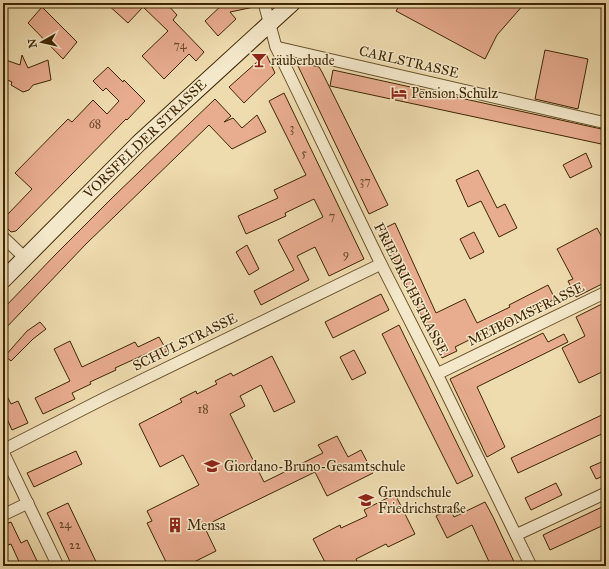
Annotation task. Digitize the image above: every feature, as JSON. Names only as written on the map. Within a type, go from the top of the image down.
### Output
[{"type":"main road","name":"VORSFELDER STRASSE","points":[[3,280],[24,257],[139,143],[292,3]]},
{"type":"street","name":"FRIEDRICHSTRASSE","points":[[264,3],[276,47],[381,264],[437,374],[531,566]]},
{"type":"street","name":"CARLSTRASSE","points":[[276,47],[606,123]]},
{"type":"street","points":[[3,237],[24,257]]},
{"type":"street","name":"SCHULSTRASSE","points":[[3,451],[103,399],[381,264]]},
{"type":"street","name":"MEIBOMSTRASSE","points":[[437,374],[606,292]]},
{"type":"street","points":[[3,451],[58,566]]},
{"type":"street","points":[[516,535],[606,493]]},
{"type":"street","points":[[3,515],[28,503]]},
{"type":"building","points":[[106,3],[166,3],[177,15],[173,20],[204,52],[196,61],[189,54],[164,79],[142,56],[168,31],[143,7],[128,23]]},
{"type":"building","points":[[224,3],[254,3],[254,7],[230,12],[236,19],[218,36],[205,21]]},
{"type":"building","points":[[401,3],[525,3],[497,35],[485,59],[396,11]]},
{"type":"building","points":[[42,7],[77,42],[63,59],[28,23]]},
{"type":"building","points":[[545,50],[588,59],[578,109],[535,99]]},
{"type":"building","points":[[266,54],[275,73],[244,103],[229,87]]},
{"type":"building","points":[[22,55],[28,68],[48,60],[51,80],[33,85],[29,90],[23,92],[11,85],[12,82],[3,78],[3,59],[20,65]]},
{"type":"building","points":[[303,63],[319,67],[322,72],[388,205],[369,214],[298,66]]},
{"type":"building","points":[[108,67],[123,82],[124,80],[145,101],[16,231],[11,232],[3,224],[3,209],[8,214],[32,189],[15,173],[68,119],[72,122],[93,100],[107,114],[119,101],[106,88],[103,91],[93,81]]},
{"type":"building","points":[[333,70],[606,130],[606,145],[330,86]]},
{"type":"building","points":[[284,93],[364,259],[329,276],[315,247],[297,256],[309,280],[261,305],[254,291],[294,270],[278,240],[323,217],[314,199],[285,213],[286,216],[246,234],[238,216],[278,198],[274,190],[306,175],[269,101]]},
{"type":"building","points":[[215,99],[231,116],[224,122],[233,118],[242,128],[257,115],[266,132],[232,149],[209,125],[86,244],[3,331],[3,309],[114,196]]},
{"type":"building","points":[[586,153],[592,167],[570,178],[563,165]]},
{"type":"building","points":[[478,170],[497,208],[505,204],[517,228],[499,237],[481,201],[468,207],[456,180]]},
{"type":"building","points":[[395,223],[436,313],[465,299],[477,323],[510,307],[509,305],[548,285],[555,299],[455,347],[457,351],[442,358],[381,230]]},
{"type":"building","points":[[597,228],[606,245],[606,282],[576,297],[568,281],[573,279],[557,249]]},
{"type":"building","points":[[474,232],[484,252],[470,259],[460,239]]},
{"type":"building","points":[[247,245],[259,269],[249,275],[236,252]]},
{"type":"building","points":[[381,294],[389,310],[333,338],[325,322]]},
{"type":"building","points":[[606,302],[606,370],[579,383],[562,348],[585,336],[576,317]]},
{"type":"building","points":[[40,322],[46,329],[33,339],[11,361],[5,356],[27,331]]},
{"type":"building","points":[[399,325],[473,476],[457,484],[382,334]]},
{"type":"building","points":[[543,333],[548,342],[564,334],[568,342],[477,387],[505,447],[487,457],[450,379]]},
{"type":"building","points":[[159,337],[167,351],[151,359],[148,353],[115,368],[116,370],[90,382],[91,384],[72,393],[75,399],[43,414],[35,398],[70,381],[54,349],[70,341],[82,367],[135,342],[138,347]]},
{"type":"building","points":[[354,350],[366,373],[352,380],[340,357]]},
{"type":"building","points":[[272,356],[295,402],[274,412],[261,385],[240,396],[245,406],[230,414],[264,482],[323,453],[318,445],[337,436],[348,457],[361,450],[373,473],[327,496],[315,472],[204,526],[216,551],[186,566],[168,566],[147,523],[152,521],[147,511],[199,485],[183,455],[160,467],[139,424],[182,402],[180,399],[196,391],[197,394],[217,384],[215,381],[231,373],[233,376]]},
{"type":"building","points":[[3,388],[11,404],[18,401],[28,423],[12,430],[3,410]]},
{"type":"building","points":[[606,413],[606,432],[518,473],[511,458]]},
{"type":"building","points":[[76,451],[82,464],[34,487],[27,473]]},
{"type":"building","points":[[606,460],[606,475],[596,479],[590,467]]},
{"type":"building","points":[[556,483],[562,495],[531,510],[525,498]]},
{"type":"building","points":[[395,494],[415,534],[388,547],[386,544],[356,559],[359,566],[327,566],[313,539],[340,525],[341,528],[367,516],[364,510]]},
{"type":"building","points":[[485,502],[516,566],[491,566],[472,525],[447,538],[436,516],[450,509],[454,517]]},
{"type":"building","points":[[68,503],[98,566],[72,566],[47,513]]},
{"type":"building","points":[[606,505],[606,524],[550,550],[543,535]]},
{"type":"building","points":[[11,522],[21,543],[27,540],[38,563],[31,566],[21,566],[11,544],[3,547],[3,525]]},
{"type":"place","name":"räuberbude","points":[[259,60]]},
{"type":"place","name":"Pension Schulz","points":[[399,93]]},
{"type":"place","name":"Giordano-Bruno-Gesamtschule","points":[[212,466]]},
{"type":"place","name":"Grundschule Friedrichstraße","points":[[366,500]]},
{"type":"place","name":"Mensa","points":[[175,525]]}]
